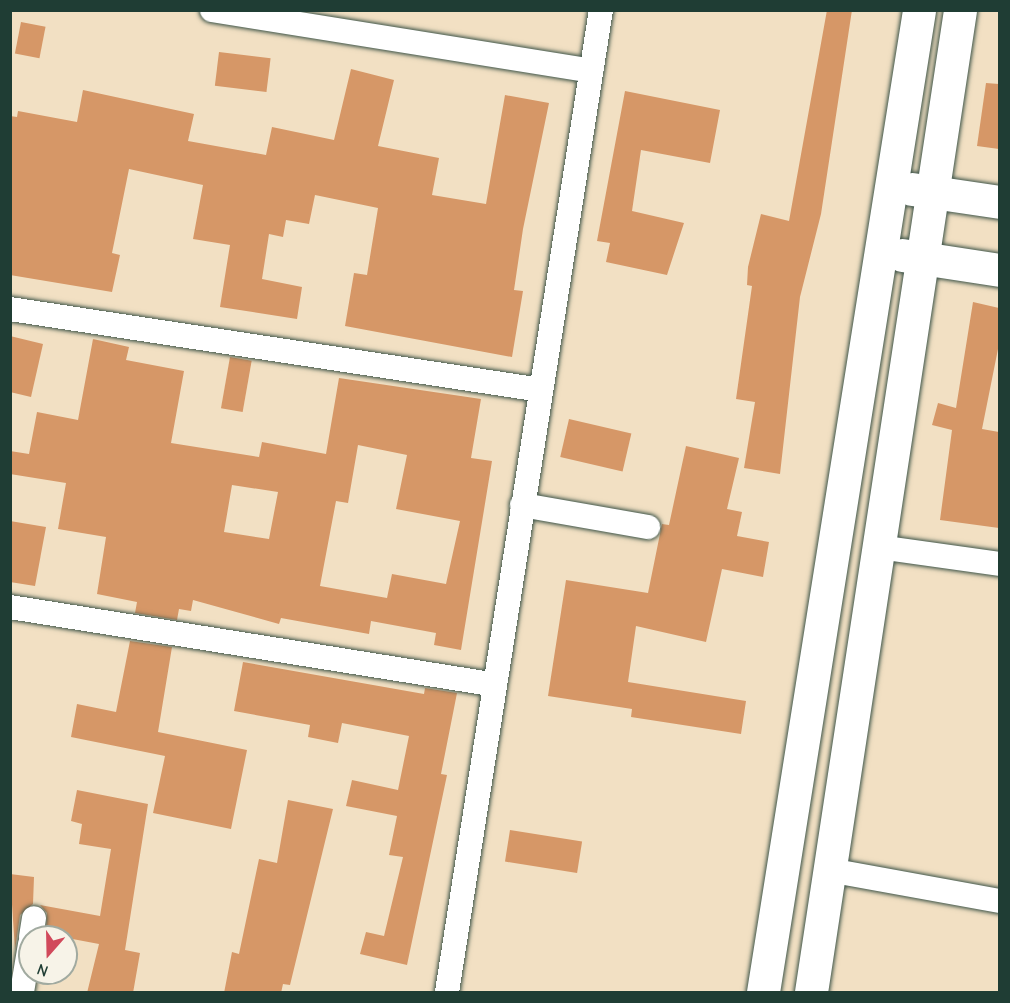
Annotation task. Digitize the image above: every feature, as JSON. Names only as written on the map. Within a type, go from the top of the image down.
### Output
[{"type":"street","points":[[212,10],[591,71]]},
{"type":"street","points":[[447,993],[601,10]]},
{"type":"street","points":[[763,993],[919,10]]},
{"type":"street","points":[[811,993],[925,259],[960,10]]},
{"type":"street","points":[[890,186],[999,202]]},
{"type":"street","points":[[879,252],[999,270]]},
{"type":"street","points":[[10,309],[541,390]]},
{"type":"street","points":[[522,505],[648,527]]},
{"type":"street","points":[[879,547],[999,564]]},
{"type":"street","points":[[10,607],[495,685]]},
{"type":"street","points":[[829,870],[999,901]]},
{"type":"building","points":[[827,10],[852,10],[821,214],[800,297],[780,474],[744,468],[755,402],[736,399],[752,286],[747,285],[748,267],[761,214],[789,221]]},
{"type":"building","points":[[21,22],[46,27],[39,58],[15,53]]},
{"type":"building","points":[[219,52],[271,58],[266,92],[215,86]]},
{"type":"building","points":[[351,69],[394,80],[378,146],[439,158],[432,195],[486,204],[505,95],[549,103],[523,229],[514,290],[523,291],[512,357],[345,326],[354,273],[367,275],[378,208],[315,195],[309,224],[286,220],[283,237],[269,234],[262,279],[302,287],[297,319],[220,307],[230,245],[193,239],[203,185],[129,169],[112,253],[120,255],[112,292],[10,275],[10,116],[17,117],[18,111],[77,122],[83,90],[194,114],[188,141],[266,155],[272,127],[334,140]]},
{"type":"building","points":[[986,83],[999,84],[999,149],[977,146]]},
{"type":"building","points":[[625,91],[720,110],[710,163],[641,150],[632,211],[684,223],[667,275],[606,262],[610,243],[597,241]]},
{"type":"building","points":[[973,302],[999,308],[999,344],[982,429],[999,432],[999,528],[940,520],[952,430],[932,425],[938,403],[956,408]]},
{"type":"building","points":[[10,336],[43,344],[31,397],[10,392]]},
{"type":"building","points":[[93,339],[129,347],[126,360],[184,371],[171,443],[259,457],[262,442],[326,454],[339,378],[481,399],[471,458],[492,461],[461,650],[434,645],[436,633],[371,621],[369,634],[281,618],[279,624],[193,600],[191,611],[179,609],[177,620],[135,613],[137,602],[97,594],[106,537],[58,529],[66,483],[10,474],[10,451],[29,454],[37,412],[78,420]],"holes":[[[358,445],[407,455],[396,509],[460,521],[446,584],[392,574],[387,598],[320,586],[336,501],[348,503]],[[232,485],[278,492],[269,539],[224,532]]]},
{"type":"building","points":[[230,357],[252,361],[243,412],[221,408]]},
{"type":"building","points":[[569,419],[631,433],[623,471],[560,457]]},
{"type":"building","points":[[686,446],[739,458],[727,509],[742,512],[737,536],[769,542],[763,577],[722,569],[706,642],[636,626],[628,682],[746,701],[741,734],[631,717],[632,709],[548,696],[566,580],[648,593],[662,524],[669,525]]},
{"type":"building","points":[[10,521],[46,527],[35,586],[10,582]]},
{"type":"building","points":[[130,641],[172,647],[158,732],[247,750],[231,829],[153,813],[165,756],[71,737],[77,704],[116,712]]},
{"type":"building","points":[[243,662],[424,694],[425,688],[457,693],[441,774],[447,775],[407,965],[360,954],[366,932],[384,936],[403,857],[389,855],[397,816],[346,806],[352,780],[398,790],[409,736],[342,723],[338,743],[308,737],[310,725],[234,711]]},
{"type":"building","points":[[77,790],[148,804],[125,950],[140,953],[133,993],[87,993],[99,944],[78,940],[78,925],[46,925],[47,913],[40,905],[100,916],[111,849],[79,844],[82,824],[71,821]]},
{"type":"building","points":[[288,800],[333,809],[290,985],[283,984],[281,993],[224,993],[232,952],[239,954],[259,859],[277,863]]},
{"type":"building","points":[[510,830],[582,841],[577,873],[505,862]]},
{"type":"building","points":[[10,874],[34,877],[33,904],[20,915],[15,950]]}]
